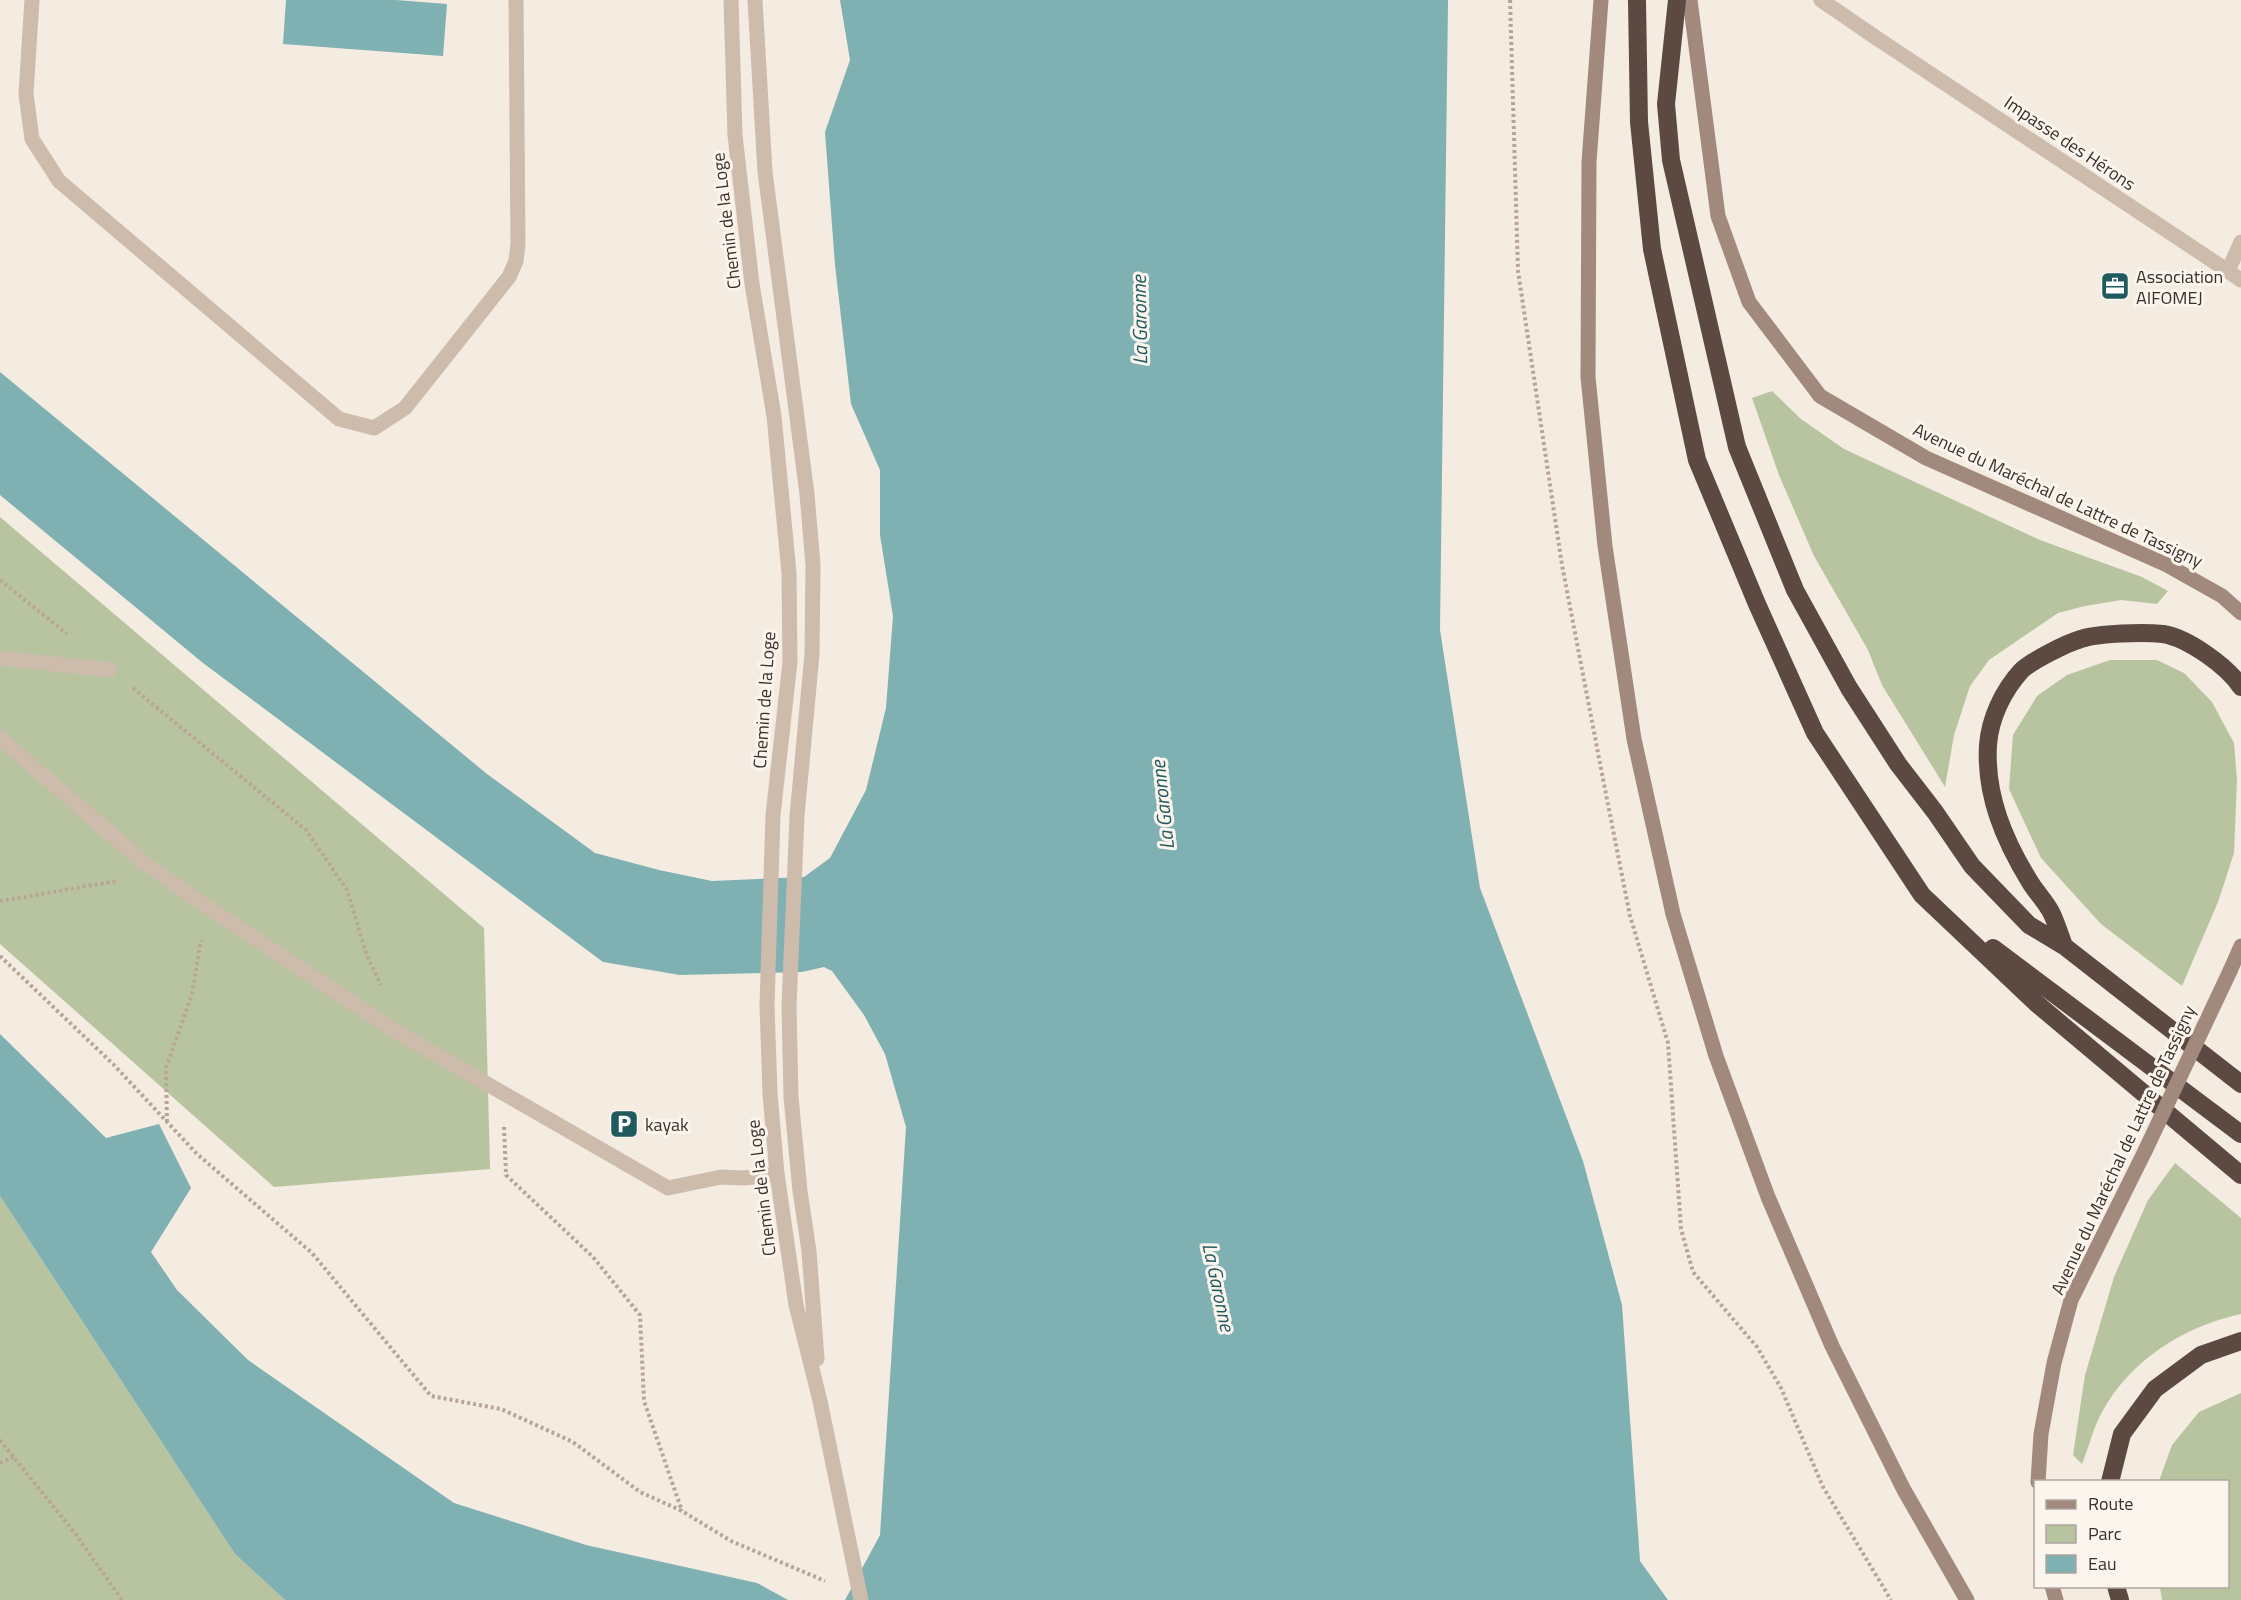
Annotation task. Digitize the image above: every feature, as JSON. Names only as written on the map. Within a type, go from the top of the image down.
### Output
[{"type":"highway","points":[[1637,0],[1639,122],[1652,249],[1697,460],[1757,604],[1815,733],[1922,895],[2036,1003],[2241,1175]]},
{"type":"highway","points":[[1677,0],[1666,104],[1671,160],[1737,447],[1795,590],[1855,698],[1898,764],[1972,866],[2029,925],[2064,946],[2241,1084]]},
{"type":"highway","points":[[2064,946],[2051,912],[2004,837],[1988,784],[1988,743],[1998,703],[2022,670],[2054,651],[2082,638],[2125,634],[2164,634],[2202,650],[2234,676],[2241,687]]},
{"type":"highway","points":[[1922,895],[2241,1134]]},
{"type":"highway","points":[[2110,1480],[2122,1434],[2155,1389],[2200,1355],[2241,1341]]},
{"type":"main road","points":[[1601,0],[1589,162],[1588,377],[1605,546],[1632,728],[1671,902],[1716,1056],[1782,1229],[1842,1367],[1904,1490],[1966,1600]]},
{"type":"main road","name":"Avenue du Maréchal de Lattre de Tassigny","points":[[1690,0],[1718,216],[1749,302],[1820,396],[1926,458],[2167,565],[2222,596],[2241,613]]},
{"type":"main road","name":"Avenue du Maréchal de Lattre de Tassigny","points":[[2038,1480],[2041,1434],[2055,1363],[2071,1300],[2145,1151],[2241,945]]},
{"type":"street","points":[[32,0],[26,94],[32,139],[59,181],[339,418],[375,428],[405,408],[509,276],[516,261],[518,243],[516,0]]},
{"type":"street","name":"Chemin de la Loge","points":[[731,0],[738,158],[752,284],[774,416],[789,573],[790,662],[774,814],[767,1005],[770,1094],[777,1174],[796,1305],[820,1401],[861,1600]]},
{"type":"street","name":"Chemin de la Loge","points":[[755,0],[765,172],[807,494],[813,565],[812,654],[797,816],[789,1006],[791,1097],[800,1191],[809,1251],[820,1401]]},
{"type":"street","name":"Impasse des Hérons","points":[[1821,0],[2235,276]]},
{"type":"street","points":[[2235,276],[2241,242]]},
{"type":"street","points":[[0,658],[110,670]]},
{"type":"street","points":[[0,738],[142,861],[207,907],[398,1032],[668,1188],[721,1177],[744,1178],[777,1174]]},
{"type":"path","points":[[0,580],[306,830],[347,890],[367,956],[386,994],[398,1032]]},
{"type":"path","points":[[0,902],[117,881],[142,861]]},
{"type":"path","points":[[167,1122],[166,1068],[192,994],[207,907]]},
{"type":"path","points":[[0,956],[113,1064],[197,1154],[312,1253],[431,1396],[501,1409],[573,1442],[640,1492],[682,1511],[731,1541],[825,1581]]},
{"type":"path","points":[[502,1094],[506,1175],[592,1257],[640,1315],[644,1401],[682,1511]]},
{"type":"path","points":[[0,1440],[77,1536],[122,1600]]},
{"type":"path","points":[[0,1463],[14,1457]]},
{"type":"green space","points":[[1772,391],[1801,419],[1844,449],[2040,540],[2142,577],[2168,591],[2157,604],[2121,600],[2058,613],[1989,660],[1970,686],[1954,735],[1945,787],[1882,685],[1868,650],[1814,556],[1779,475],[1752,398]]},
{"type":"green space","points":[[0,517],[484,928],[490,1169],[274,1187],[0,944]]},
{"type":"green space","points":[[2110,660],[2157,660],[2184,673],[2212,702],[2234,743],[2237,780],[2234,853],[2218,902],[2182,986],[2101,924],[2041,858],[2009,789],[2013,735],[2037,696],[2067,675]]},
{"type":"green space","points":[[2175,1163],[2241,1218],[2241,1314],[2200,1327],[2180,1337],[2161,1348],[2128,1376],[2102,1412],[2082,1464],[2073,1455],[2085,1375],[2114,1277],[2148,1200]]},
{"type":"green space","points":[[0,1196],[235,1554],[285,1600],[0,1600]]},
{"type":"green space","points":[[2241,1393],[2241,1600],[2162,1600],[2160,1588],[2229,1588],[2229,1480],[2159,1480],[2172,1445],[2199,1412]]},
{"type":"water","points":[[286,0],[396,0],[447,4],[443,56],[283,44]]},
{"type":"water","name":"La Garonne","points":[[840,0],[1448,0],[1440,630],[1480,888],[1583,1161],[1622,1305],[1640,1561],[1668,1600],[845,1600],[880,1535],[906,1127],[885,1054],[864,1015],[832,971],[824,967],[802,972],[680,975],[603,962],[203,663],[0,495],[0,372],[487,774],[595,853],[712,881],[804,877],[830,858],[866,790],[886,708],[893,616],[880,535],[880,470],[851,404],[835,265],[825,132],[850,60]]},
{"type":"water","points":[[0,1034],[106,1138],[159,1124],[191,1188],[151,1252],[177,1290],[248,1360],[454,1503],[586,1545],[757,1583],[788,1600],[285,1600],[235,1554],[0,1196]]},
{"type":"place","name":"Association AIFOMEJ","points":[[2115,286]]},
{"type":"place","name":"kayak","points":[[624,1124]]}]
